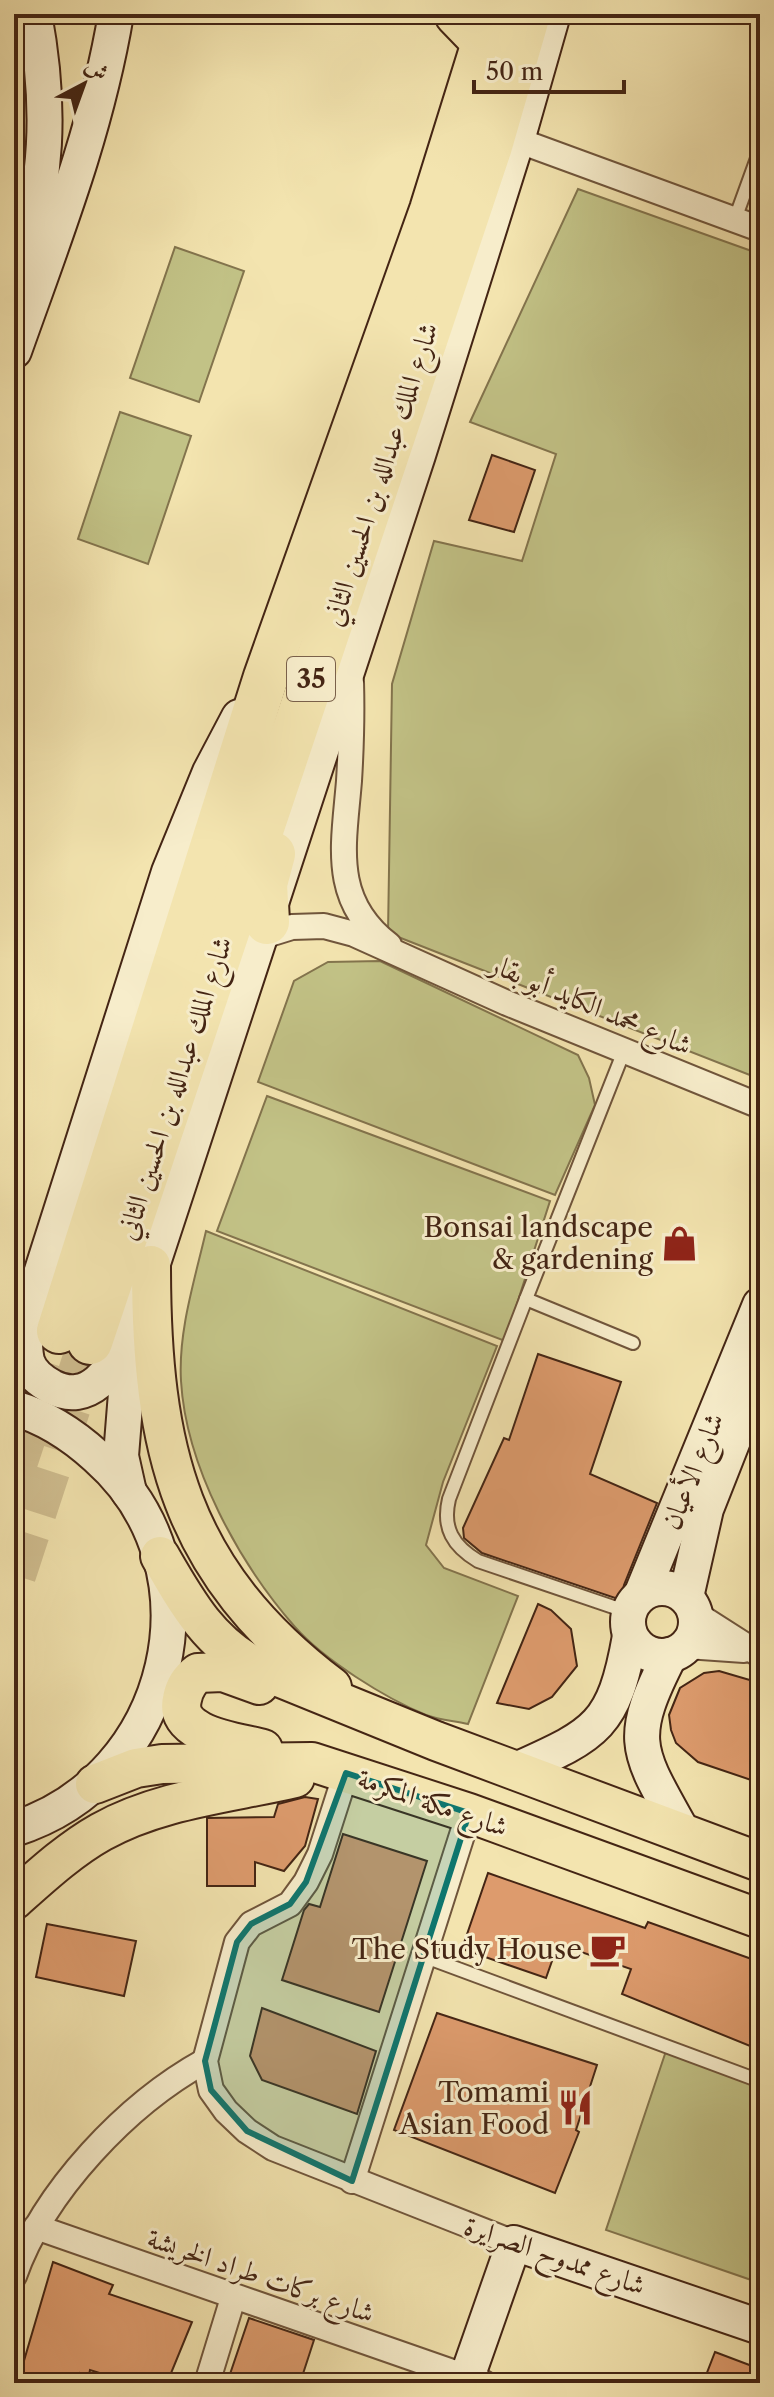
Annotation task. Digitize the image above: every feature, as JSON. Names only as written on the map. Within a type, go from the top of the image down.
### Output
[{"type":"highway","name":"شارع الملك عبدالله بن الحسين الثاني","points":[[47,1334],[332,668],[528,14]]},
{"type":"highway","name":"شارع الملك عبدالله بن الحسين الثاني","points":[[47,1334],[266,677],[432,210],[473,22]]},
{"type":"highway","points":[[265,929],[265,884],[311,724],[332,668]]},
{"type":"main road","points":[[151,1265],[156,1383],[168,1456],[193,1522],[223,1581],[265,1629],[310,1671],[359,1708]]},
{"type":"main road","name":"شارع مكة المكرمة","points":[[160,1556],[191,1610],[232,1655],[304,1688],[436,1741],[760,1862]]},
{"type":"main road","points":[[330,1768],[200,1731],[183,1719],[180,1710],[187,1686],[198,1673],[223,1672],[436,1741]]},
{"type":"main road","name":"شارع مكة المكرمة","points":[[95,1784],[136,1768],[162,1764],[330,1768],[469,1813],[760,1919]]},
{"type":"main road","points":[[14,1900],[72,1852],[129,1820],[221,1792],[330,1768]]},
{"type":"street","points":[[14,281],[35,218],[46,144],[44,95],[34,14]]},
{"type":"street","points":[[14,351],[86,146],[103,87],[116,14]]},
{"type":"street","name":"شارع الملك عبدالله بن الحسين الثاني","points":[[332,668],[517,140],[553,14]]},
{"type":"street","points":[[517,140],[760,229]]},
{"type":"street","name":"شارع محمد الكايد أبو بقار","points":[[332,668],[352,735],[341,853],[344,873],[358,911],[377,934],[401,953]]},
{"type":"street","name":"شارع محمد الكايد أبو بقار","points":[[265,929],[324,926],[401,953],[624,1051],[760,1106]]},
{"type":"street","points":[[47,1334],[27,1362],[33,1373],[59,1391],[79,1393],[106,1376],[131,1330],[222,1045],[265,929]]},
{"type":"street","name":"شارع الأعيان","points":[[516,1770],[582,1740],[611,1707],[623,1674],[633,1614],[760,1305]]},
{"type":"street","points":[[129,1492],[121,1456],[131,1330]]},
{"type":"street","name":"شارع الأعيان","points":[[682,1831],[649,1773],[640,1739],[644,1710],[685,1628],[706,1509],[760,1372]]},
{"type":"street","points":[[14,1408],[53,1425],[82,1443],[107,1465],[129,1492],[147,1522],[160,1556],[169,1597],[169,1638],[161,1680],[146,1718],[124,1754],[95,1784],[64,1807],[19,1828]]},
{"type":"street","points":[[685,1628],[647,1653],[633,1614],[664,1587],[685,1628],[754,1652]]},
{"type":"street","points":[[14,2276],[36,2227],[52,2202],[126,2117],[166,2082],[205,2061],[237,1942],[251,1924],[290,1904],[306,1882],[320,1854],[330,1768]]},
{"type":"street","points":[[352,2181],[469,1813]]},
{"type":"street","name":"شارع ممدوح الصرايرة","points":[[205,2061],[211,2090],[247,2131],[273,2148],[514,2243],[760,2327]]},
{"type":"street","name":"شارع بركات طراد الخريشة","points":[[36,2227],[472,2381]]},
{"type":"street","points":[[472,2381],[514,2243]]},
{"type":"street","points":[[207,2383],[233,2298]]},
{"type":"lane","points":[[735,219],[760,150]]},
{"type":"lane","points":[[624,1051],[445,1515],[450,1535],[461,1550],[478,1561],[633,1614]]},
{"type":"lane","points":[[526,1299],[633,1343]]},
{"type":"lane","points":[[423,1956],[760,2081]]},
{"type":"highlighted area","points":[[346,1773],[469,1813],[352,2181],[247,2131],[211,2090],[205,2061],[237,1942],[251,1924],[290,1904],[306,1882]]},
{"type":"green space","points":[[578,189],[760,254],[760,1079],[388,933],[392,684],[434,541],[522,561],[556,454],[470,422]]},
{"type":"green space","points":[[175,247],[244,271],[199,402],[130,378]]},
{"type":"green space","points":[[120,412],[191,436],[148,564],[78,539]]},
{"type":"green space","points":[[380,961],[578,1055],[589,1078],[595,1105],[555,1195],[258,1082],[294,981],[328,962]]},
{"type":"green space","points":[[267,1096],[550,1201],[505,1341],[217,1231]]},
{"type":"green space","points":[[206,1231],[497,1346],[443,1482],[426,1545],[444,1568],[518,1596],[468,1724],[431,1717],[410,1708],[356,1677],[322,1652],[307,1640],[274,1602],[236,1544],[219,1512],[193,1447],[181,1381],[185,1324]]},
{"type":"green space","points":[[668,2045],[760,2081],[760,2283],[606,2230]]},
{"type":"building","points":[[492,455],[535,470],[514,532],[469,520]]},
{"type":"building","points":[[538,1354],[621,1382],[590,1474],[657,1503],[624,1585],[621,1600],[482,1553],[464,1538],[463,1528],[504,1438],[509,1440]]},
{"type":"building","points":[[538,1604],[551,1610],[571,1629],[577,1666],[552,1697],[529,1709],[497,1703]]},
{"type":"building","points":[[719,1671],[760,1683],[760,1783],[698,1762],[676,1743],[671,1730],[669,1715],[680,1688],[704,1673]]},
{"type":"building","points":[[305,1797],[318,1799],[305,1846],[284,1871],[255,1862],[255,1886],[207,1886],[207,1818],[274,1817],[278,1804]]},
{"type":"building","points":[[343,1834],[427,1861],[379,2012],[282,1980],[304,1910],[309,1904],[320,1907]]},
{"type":"building","points":[[488,1873],[645,1928],[648,1922],[760,1962],[760,2050],[622,1994],[631,1969],[558,1944],[546,1978],[462,1949]]},
{"type":"building","points":[[47,1924],[136,1941],[124,1996],[36,1977]]},
{"type":"building","points":[[262,2008],[376,2051],[357,2114],[262,2080],[250,2056]]},
{"type":"building","points":[[437,2013],[597,2065],[576,2130],[579,2132],[555,2193],[394,2130]]},
{"type":"building","points":[[53,2262],[113,2285],[109,2294],[192,2322],[167,2383],[132,2383],[90,2370],[89,2375],[80,2373],[77,2383],[14,2383],[14,2362],[23,2364]]},
{"type":"building","points":[[249,2318],[314,2340],[300,2383],[227,2383]]},
{"type":"building","points":[[715,2352],[760,2369],[760,2383],[703,2383]]},
{"type":"tunnel","points":[[14,1467],[59,1331]]},
{"type":"tunnel","points":[[14,1575],[90,1342]]},
{"type":"place","name":"Bonsai landscape & gardening","points":[[679,1243]]},
{"type":"place","name":"The Study House","points":[[608,1949]]},
{"type":"place","name":"Tomami Asian Food","points":[[575,2108]]}]
